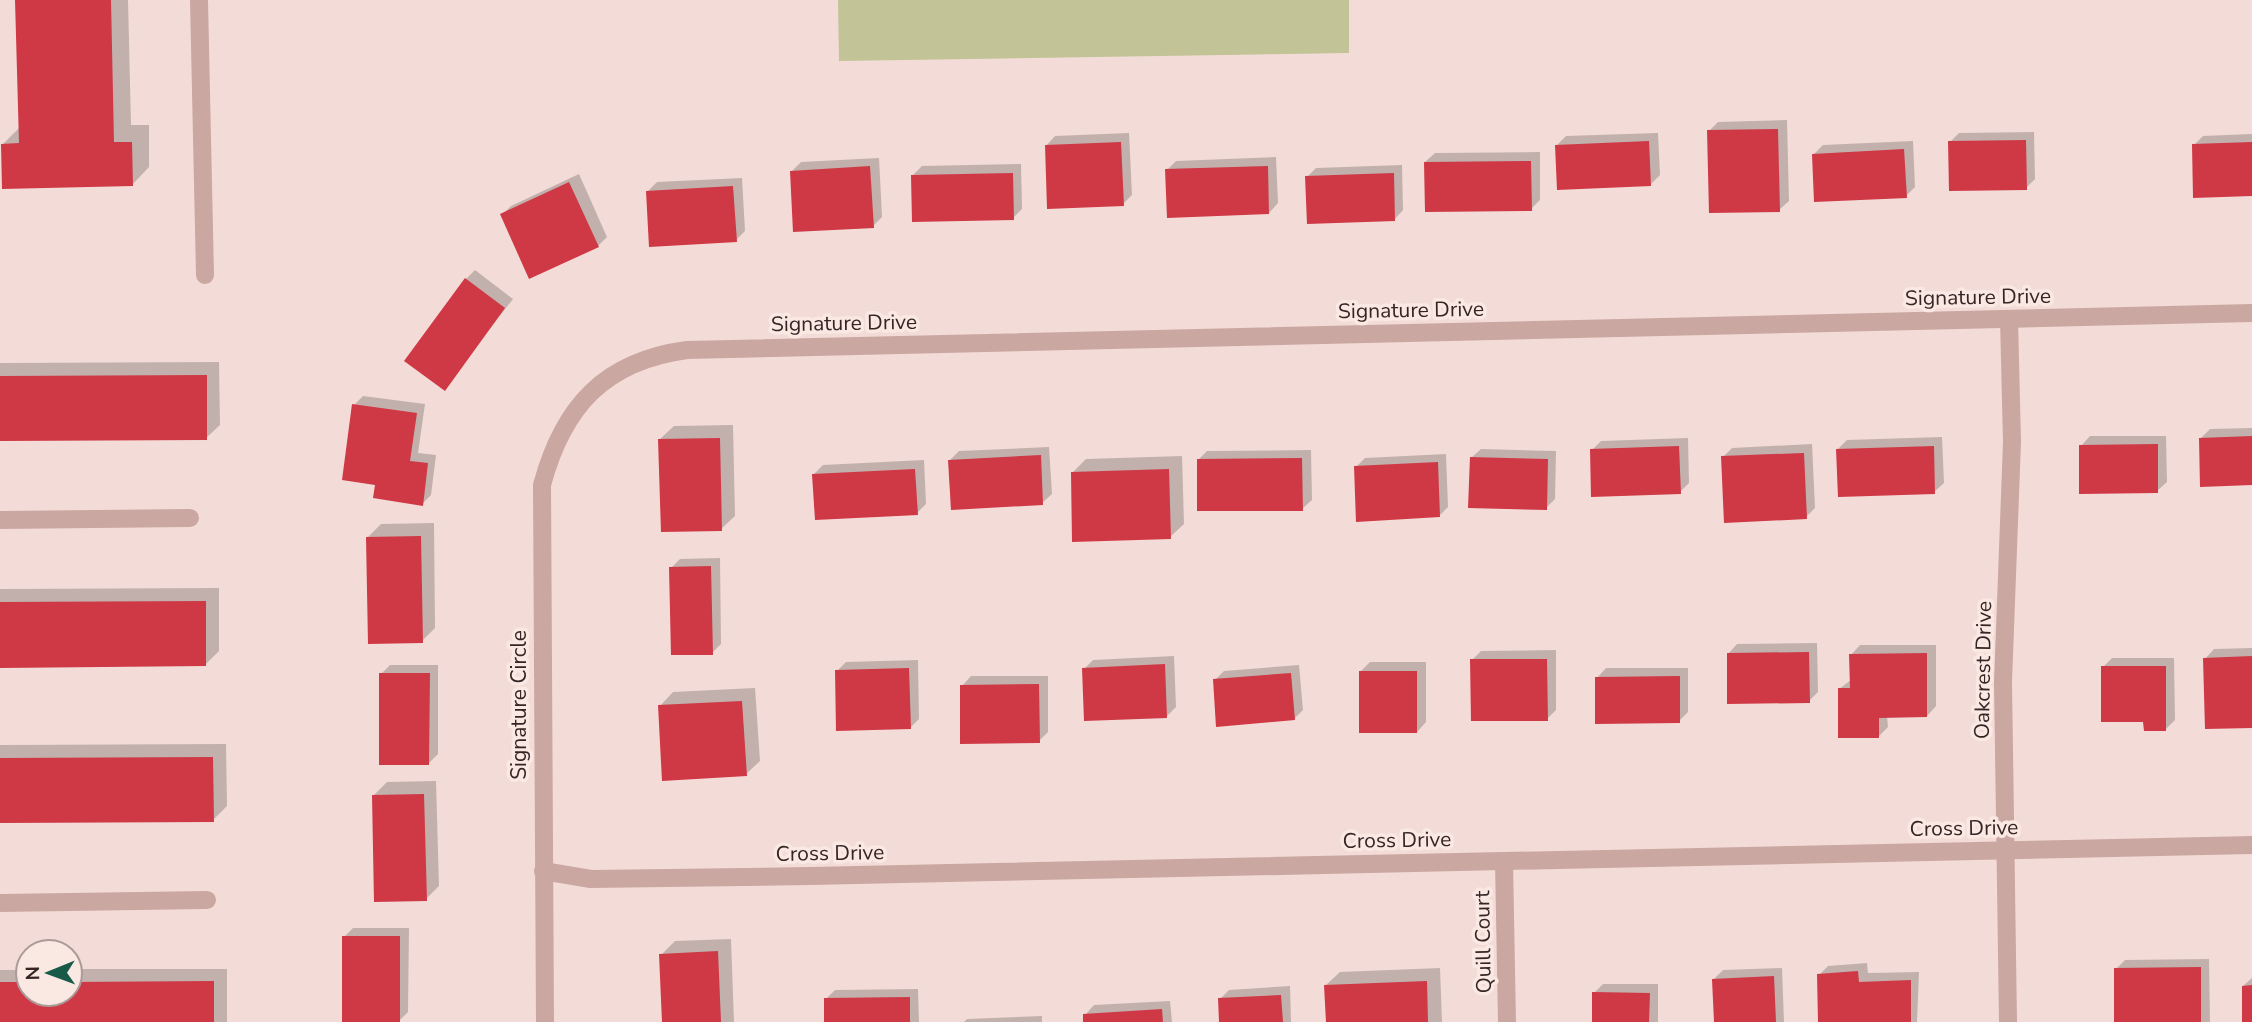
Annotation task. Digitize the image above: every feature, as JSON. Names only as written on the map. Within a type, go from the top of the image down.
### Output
[{"type":"street","points":[[200,0],[205,275]]},
{"type":"street","name":"Signature Drive","points":[[584,399],[611,376],[644,359],[687,350],[2252,313]]},
{"type":"street","name":"Oakcrest Drive","points":[[2008,1022],[2003,682],[2012,442],[2009,319]]},
{"type":"street","name":"Signature Circle","points":[[545,1022],[540,497],[552,449],[570,415],[584,399]]},
{"type":"street","points":[[0,520],[190,518]]},
{"type":"street","name":"Cross Drive","points":[[543,871],[591,879],[2252,845]]},
{"type":"street","name":"Quill Court","points":[[1504,861],[1507,1022]]},
{"type":"street","points":[[0,903],[207,900]]},
{"type":"green space","points":[[838,0],[1349,0],[1349,53],[839,61]]},
{"type":"building","points":[[15,0],[111,0],[114,142],[132,142],[133,186],[2,189],[1,144],[19,143]]},
{"type":"building","points":[[1778,129],[1780,212],[1709,213],[1707,130]]},
{"type":"building","points":[[2026,140],[2027,190],[1949,191],[1948,141]]},
{"type":"building","points":[[1649,141],[1651,186],[1557,190],[1555,145]]},
{"type":"building","points":[[1121,142],[1124,206],[1047,209],[1045,145]]},
{"type":"building","points":[[2252,142],[2252,196],[2193,198],[2192,144]]},
{"type":"building","points":[[1904,149],[1907,198],[1814,202],[1812,154]]},
{"type":"building","points":[[1531,161],[1532,211],[1425,212],[1424,162]]},
{"type":"building","points":[[870,166],[874,228],[793,232],[790,171]]},
{"type":"building","points":[[1268,166],[1269,214],[1167,218],[1165,169]]},
{"type":"building","points":[[1013,173],[1014,220],[912,222],[911,175]]},
{"type":"building","points":[[1394,173],[1395,221],[1307,224],[1305,176]]},
{"type":"building","points":[[569,182],[599,247],[529,279],[500,214]]},
{"type":"building","points":[[733,186],[737,242],[649,247],[646,191]]},
{"type":"building","points":[[465,278],[505,308],[445,391],[404,361]]},
{"type":"building","points":[[207,375],[207,440],[0,441],[0,376]]},
{"type":"building","points":[[352,404],[417,413],[410,461],[428,463],[423,506],[373,498],[375,485],[342,480]]},
{"type":"building","points":[[2252,436],[2252,485],[2200,487],[2199,438]]},
{"type":"building","points":[[720,438],[722,531],[661,532],[658,439]]},
{"type":"building","points":[[2158,444],[2158,493],[2079,494],[2079,445]]},
{"type":"building","points":[[1679,446],[1681,494],[1591,497],[1590,449]]},
{"type":"building","points":[[1934,446],[1935,494],[1838,497],[1836,449]]},
{"type":"building","points":[[1804,453],[1807,519],[1724,523],[1721,456]]},
{"type":"building","points":[[1041,455],[1043,505],[951,510],[948,460]]},
{"type":"building","points":[[1470,457],[1548,459],[1547,510],[1468,508]]},
{"type":"building","points":[[1302,458],[1303,511],[1197,511],[1197,459]]},
{"type":"building","points":[[1438,462],[1440,517],[1356,522],[1354,466]]},
{"type":"building","points":[[915,469],[918,515],[815,520],[812,474]]},
{"type":"building","points":[[1169,469],[1171,539],[1072,542],[1071,472]]},
{"type":"building","points":[[421,536],[423,643],[368,644],[366,537]]},
{"type":"building","points":[[711,566],[713,655],[671,655],[669,567]]},
{"type":"building","points":[[206,601],[206,666],[0,668],[0,602]]},
{"type":"building","points":[[1809,652],[1810,703],[1727,704],[1727,653]]},
{"type":"building","points":[[1927,653],[1927,717],[1879,718],[1879,738],[1838,738],[1838,688],[1850,688],[1849,654]]},
{"type":"building","points":[[2252,656],[2252,728],[2205,729],[2203,658]]},
{"type":"building","points":[[1470,659],[1547,659],[1548,721],[1471,721]]},
{"type":"building","points":[[1165,664],[1167,718],[1084,721],[1082,668]]},
{"type":"building","points":[[2101,666],[2166,666],[2166,731],[2144,731],[2143,722],[2101,722]]},
{"type":"building","points":[[909,668],[911,729],[836,731],[835,670]]},
{"type":"building","points":[[1359,671],[1417,671],[1417,733],[1359,733]]},
{"type":"building","points":[[379,673],[430,673],[429,765],[379,765]]},
{"type":"building","points":[[1291,673],[1295,720],[1216,727],[1213,679]]},
{"type":"building","points":[[1680,676],[1680,723],[1595,724],[1595,677]]},
{"type":"building","points":[[1039,684],[1040,743],[960,744],[960,685]]},
{"type":"building","points":[[742,701],[747,776],[662,781],[658,705]]},
{"type":"building","points":[[213,757],[214,822],[0,823],[0,758]]},
{"type":"building","points":[[424,794],[427,901],[374,902],[372,795]]},
{"type":"building","points":[[342,936],[400,936],[400,1022],[342,1022]]},
{"type":"building","points":[[718,951],[721,1022],[662,1022],[659,954]]},
{"type":"building","points":[[2201,967],[2201,1022],[2114,1022],[2114,968]]},
{"type":"building","points":[[1858,971],[1859,982],[1911,980],[1911,1022],[1818,1022],[1817,974]]},
{"type":"building","points":[[1774,976],[1776,1022],[1714,1022],[1712,979]]},
{"type":"building","points":[[214,981],[214,1022],[0,1022],[0,982],[14,982],[14,1008],[84,1008],[84,982]]},
{"type":"building","points":[[1427,981],[1428,1022],[1326,1022],[1324,985]]},
{"type":"building","points":[[2252,985],[2252,1022],[2242,1022],[2242,986]]},
{"type":"building","points":[[1592,992],[1650,993],[1649,1022],[1592,1022]]},
{"type":"building","points":[[1281,995],[1283,1022],[1219,1022],[1218,998]]},
{"type":"building","points":[[910,997],[910,1022],[824,1022],[824,998]]},
{"type":"building","points":[[1162,1009],[1163,1022],[1083,1022],[1083,1014]]}]
